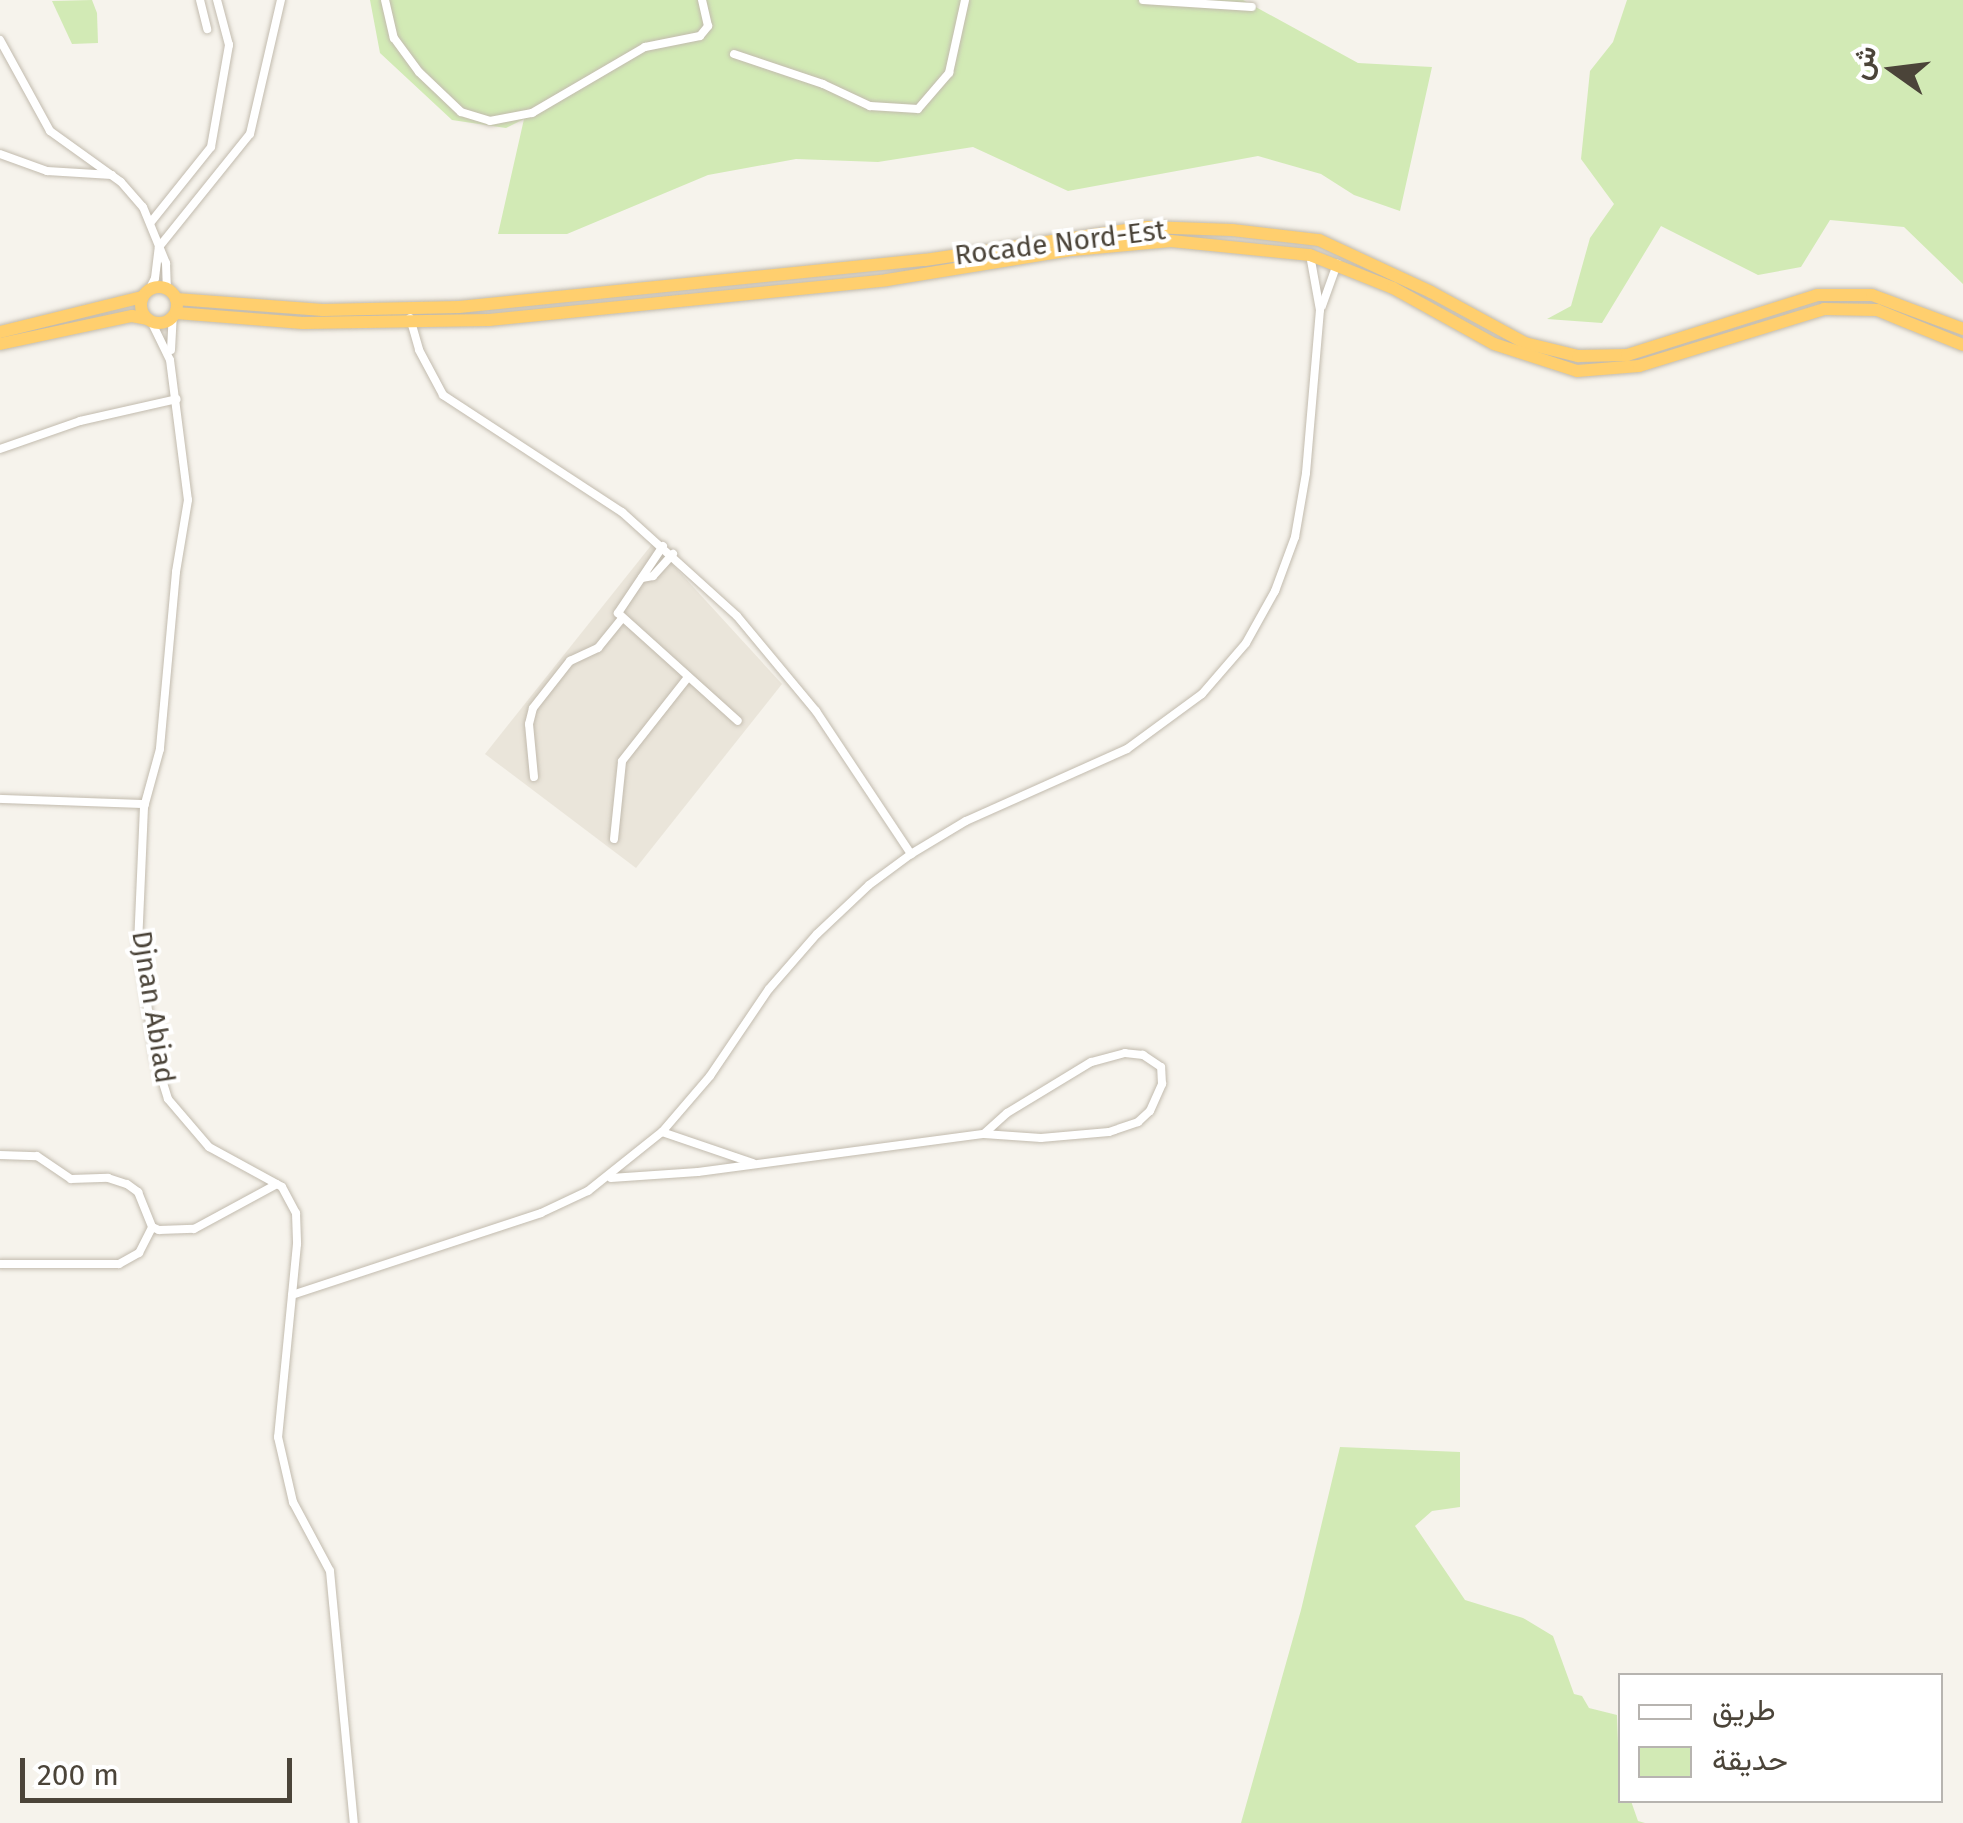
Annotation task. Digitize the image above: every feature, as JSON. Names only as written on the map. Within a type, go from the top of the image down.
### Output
[{"type":"highway","name":"Rocade Nord-Est","points":[[173,304],[323,310],[459,307],[925,260],[1147,227],[1232,230],[1319,240],[1401,277],[1525,342],[1578,356],[1627,355],[1817,295],[1872,295],[1963,329]]},
{"type":"highway","name":"Rocade Nord-Est","points":[[173,304],[303,323],[410,318],[489,320],[887,280],[1073,250],[1171,241],[1310,256],[1336,264],[1394,288],[1494,344],[1577,371],[1638,366],[1824,309],[1876,310],[1963,345]]},
{"type":"highway","points":[[146,293],[142,311],[149,320]]},
{"type":"highway","points":[[0,332],[146,293],[173,304],[165,322],[132,316],[0,344]]},
{"type":"street","points":[[200,0],[207,29]]},
{"type":"street","points":[[152,222],[211,147],[229,45],[217,0]]},
{"type":"street","points":[[146,293],[155,278],[159,247],[250,134],[281,0]]},
{"type":"street","points":[[386,0],[394,38],[419,72],[461,112],[490,121],[532,113],[645,47],[700,36],[708,26],[702,0]]},
{"type":"street","points":[[734,54],[823,84],[870,106],[918,108],[949,73],[965,0]]},
{"type":"street","points":[[1143,0],[1252,8]]},
{"type":"street","points":[[0,40],[50,130],[112,175],[138,200],[152,222],[166,263],[173,304],[170,360]]},
{"type":"street","points":[[0,154],[47,171],[98,178],[112,175]]},
{"type":"street","points":[[1310,256],[1320,310]]},
{"type":"street","points":[[292,1295],[541,1213],[608,1178],[662,1132],[710,1076],[770,989],[818,934],[911,854],[966,821],[1127,749],[1187,708],[1246,643],[1275,592],[1295,537],[1306,473],[1320,310],[1336,264]]},
{"type":"street","points":[[410,318],[428,370],[456,408],[582,483],[673,554],[747,627],[847,754],[911,854]]},
{"type":"street","points":[[149,320],[170,360]]},
{"type":"street","name":"Djnan Abiad","points":[[170,360],[188,513],[176,572],[160,749],[145,804],[138,943],[164,1087],[176,1112],[208,1146],[277,1184]]},
{"type":"street","points":[[0,449],[80,421],[177,399]]},
{"type":"street","points":[[663,546],[619,607],[622,618],[738,721]]},
{"type":"street","points":[[642,578],[652,576],[673,554]]},
{"type":"street","points":[[534,778],[530,724],[533,708],[570,661],[598,648],[622,618]]},
{"type":"street","points":[[614,838],[620,767],[688,677]]},
{"type":"street","points":[[0,800],[145,804]]},
{"type":"street","points":[[608,1178],[984,1134],[1072,1136],[1126,1127],[1156,1103],[1162,1084],[1161,1067],[1143,1055],[1108,1056],[1052,1084],[984,1134]]},
{"type":"street","points":[[662,1132],[754,1163]]},
{"type":"street","points":[[0,1155],[43,1158],[72,1179],[108,1178],[127,1184],[141,1196],[152,1227],[139,1253],[118,1264],[0,1264]]},
{"type":"street","points":[[152,1227],[194,1229],[277,1184],[292,1199],[298,1225],[278,1437],[294,1502],[330,1572],[354,1823]]},
{"type":"shaded area","points":[[653,543],[782,684],[636,868],[485,754]]},
{"type":"green space","points":[[92,0],[97,13],[98,43],[72,44],[52,1]]},
{"type":"green space","points":[[370,0],[1243,0],[1358,63],[1432,67],[1400,211],[1354,195],[1321,174],[1258,156],[1068,191],[973,147],[878,162],[796,159],[708,175],[567,234],[498,234],[524,119],[506,128],[452,120],[380,53]]},
{"type":"green space","points":[[1627,0],[1963,0],[1963,284],[1904,227],[1830,220],[1801,267],[1758,275],[1661,226],[1602,323],[1547,319],[1571,306],[1590,238],[1614,204],[1581,159],[1590,71],[1613,42]]},
{"type":"green space","points":[[1340,1447],[1460,1452],[1460,1507],[1432,1511],[1415,1526],[1465,1600],[1523,1618],[1553,1636],[1574,1694],[1582,1696],[1589,1708],[1617,1715],[1618,1803],[1632,1803],[1638,1821],[1645,1823],[1241,1823],[1301,1610]]}]
